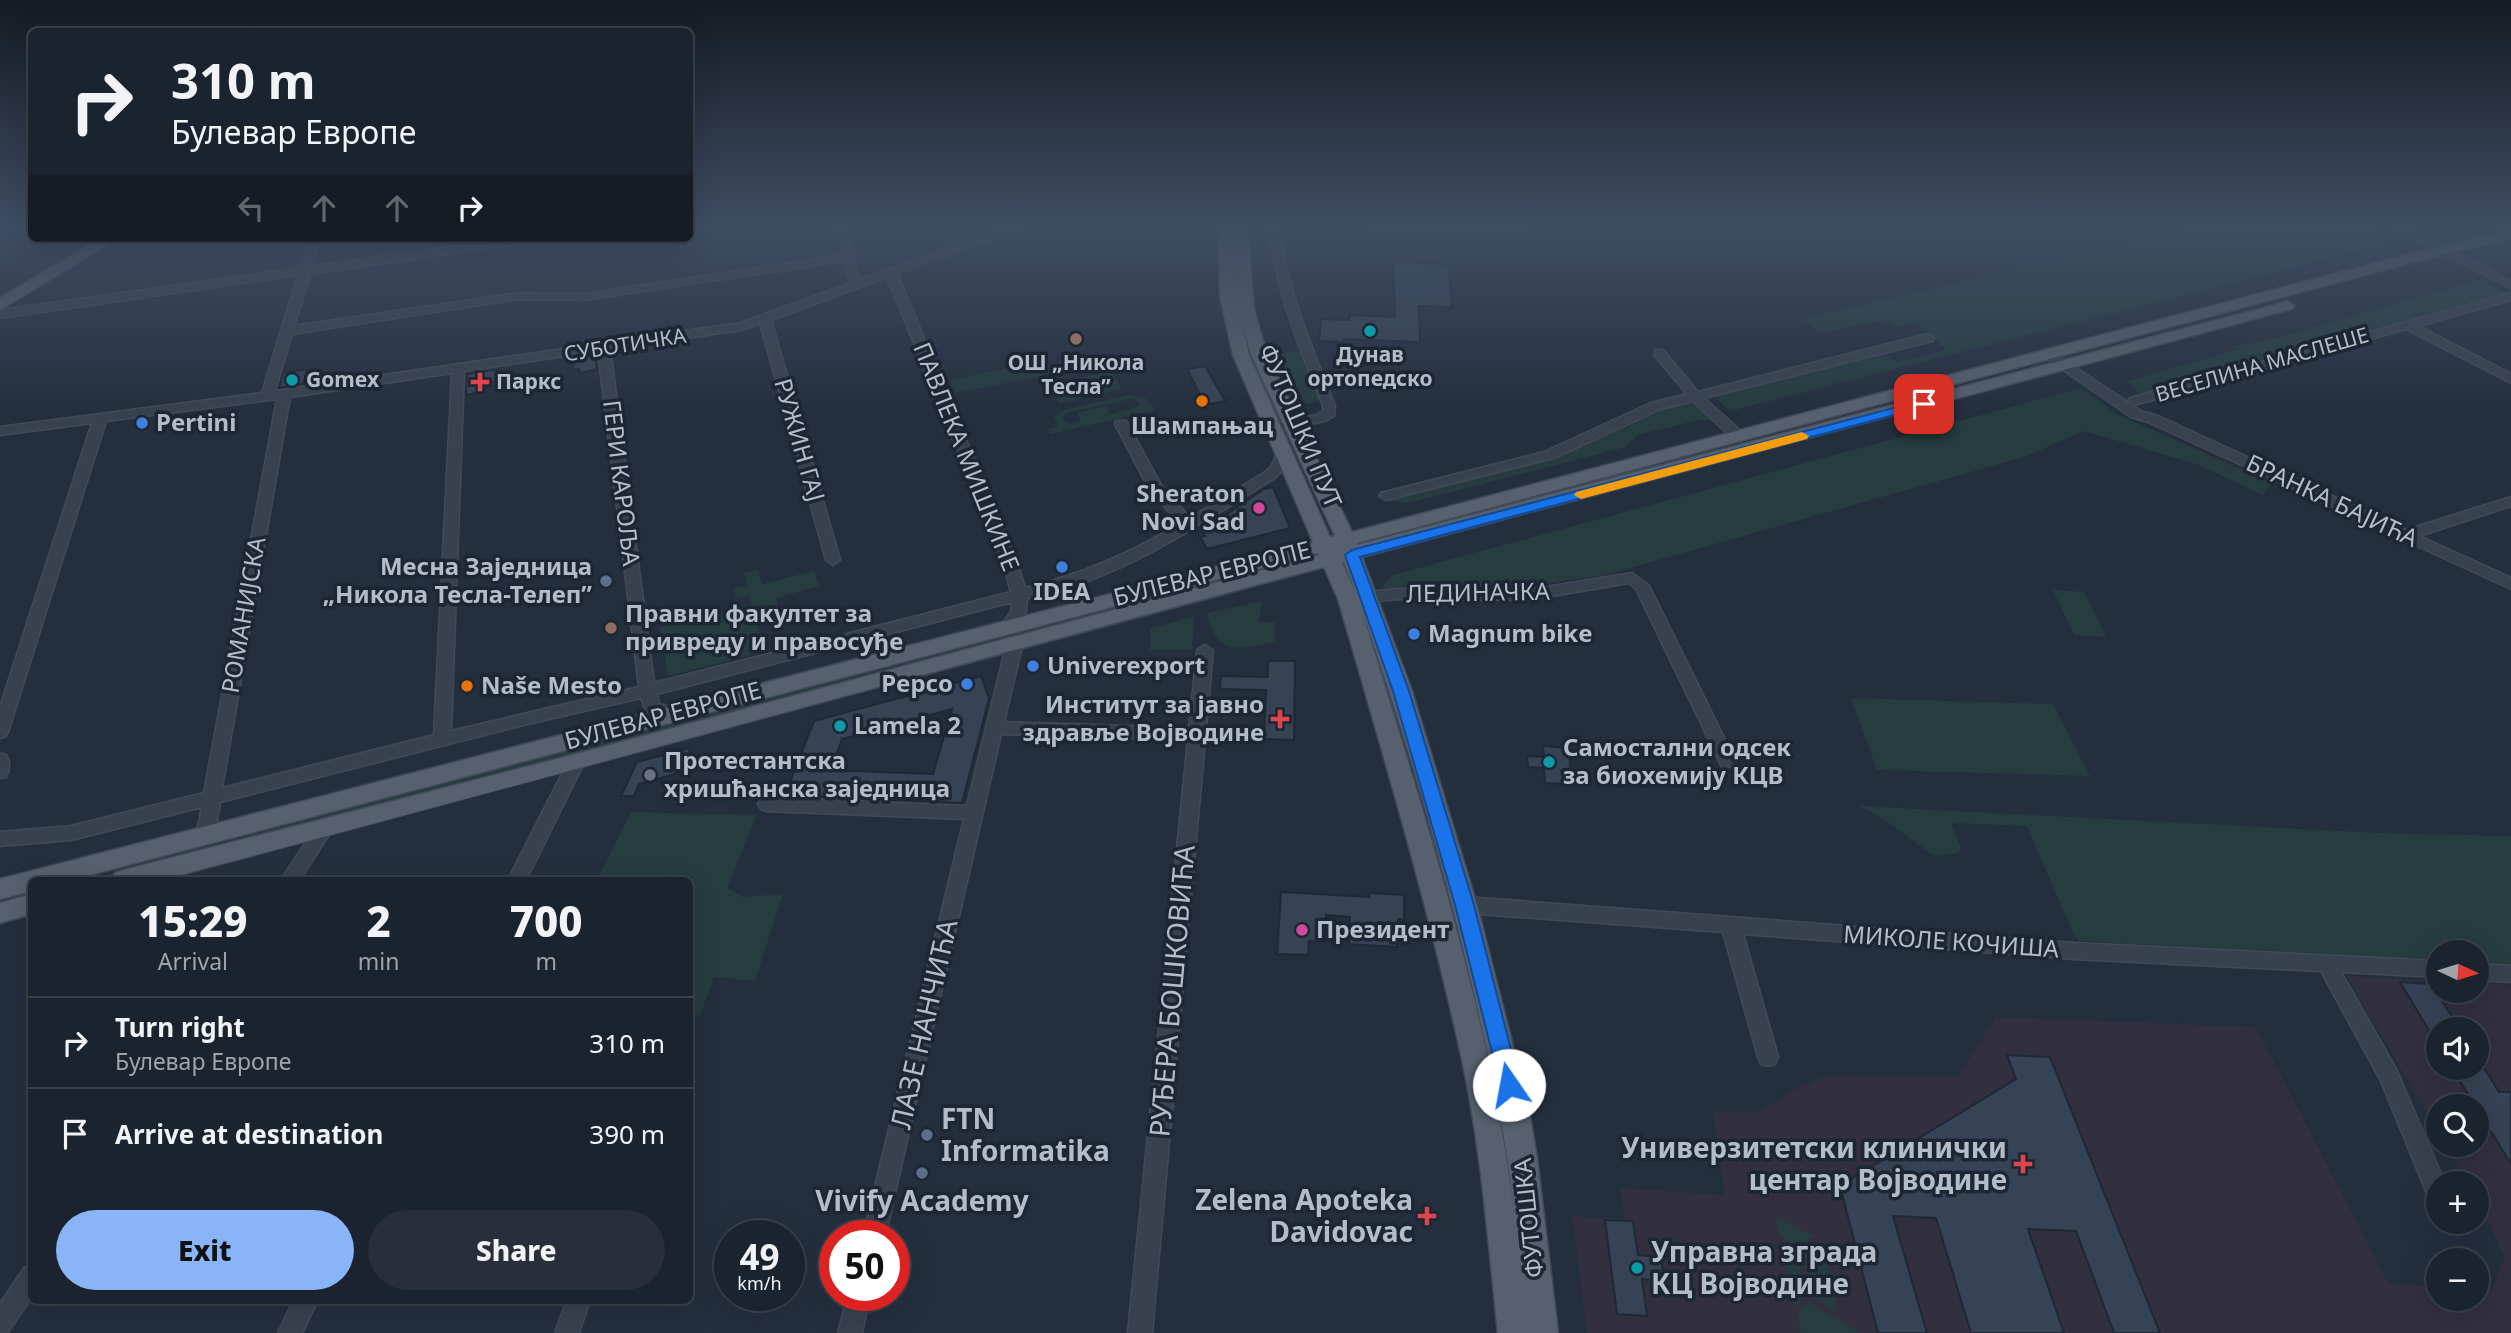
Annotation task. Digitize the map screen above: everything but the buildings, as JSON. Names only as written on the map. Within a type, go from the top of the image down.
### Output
[{"type":"main road","points":[[0,305],[29,287]]},
{"type":"main road","name":"ФУТОШКИ ПУТ","points":[[1228,287],[1241,355],[1282,425],[1339,550]]},
{"type":"main road","name":"ФУТОШКИ ПУТ","points":[[1244,287],[1246,309],[1282,425],[1283,453],[1339,550]]},
{"type":"main road","name":"БУЛЕВАР ЕВРОПЕ","points":[[48,877],[635,723],[1012,634],[1339,550],[2331,287]]},
{"type":"main road","name":"БУЛЕВАР ЕВРОПЕ","points":[[136,877],[576,763],[1012,634],[1051,615],[1339,550],[1737,435],[2062,358],[2331,287]]},
{"type":"main road","name":"ФУТОШКА","points":[[1339,550],[1368,597],[1401,691],[1465,905],[1514,1105],[1523,1158],[1542,1333]]},
{"type":"main road","name":"ФУТОШКА","points":[[1339,550],[1348,599],[1413,818],[1475,1057],[1494,1166],[1514,1333]]},
{"type":"main road","name":"БУЛЕВАР ЕВРОПЕ","points":[[4,888],[28,882]]},
{"type":"main road","points":[[0,913],[28,905]]},
{"type":"street","points":[[0,314],[189,287]]},
{"type":"street","points":[[267,396],[299,287]]},
{"type":"street","points":[[286,331],[518,296],[580,298],[651,287]]},
{"type":"street","name":"СУБОТИЧКА","points":[[0,431],[604,349],[742,326],[765,320],[850,287]]},
{"type":"street","name":"ПАВЛЕКА МИШКИНЕ","points":[[897,287],[1011,565],[1020,600],[1012,634]]},
{"type":"street","points":[[1282,425],[1320,418],[1329,413],[1329,406],[1290,309],[1285,287]]},
{"type":"street","name":"ВЕСЕЛИНА МАСЛЕШЕ","points":[[2134,401],[2511,296]]},
{"type":"street","name":"РУЖИН ГАЈ","points":[[765,320],[833,560]]},
{"type":"street","points":[[2408,324],[2511,379]]},
{"type":"street","points":[[1386,496],[1549,455],[1656,406],[1928,338]]},
{"type":"street","name":"ГЕРИ КАРОЉА","points":[[604,349],[649,696]]},
{"type":"street","points":[[1660,353],[1695,395],[1737,435]]},
{"type":"street","name":"БРАНКА БАЈИЋА","points":[[2062,358],[2134,401],[2153,419]]},
{"type":"street","name":"БРАНКА БАЈИЋА","points":[[2062,358],[2136,414],[2153,419],[2511,584]]},
{"type":"street","points":[[442,739],[458,369]]},
{"type":"street","name":"РОМАНИЈСКА","points":[[205,836],[284,394]]},
{"type":"street","points":[[0,732],[100,419]]},
{"type":"street","points":[[1121,424],[1156,487],[1189,526]]},
{"type":"street","points":[[1270,475],[1277,468],[1283,453]]},
{"type":"street","points":[[1270,475],[1283,472],[1296,479]]},
{"type":"street","name":"БУЛЕВАР ЕВРОПЕ","points":[[0,839],[71,833],[442,739],[649,696],[1020,600],[1111,567],[1189,526],[1270,475]]},
{"type":"street","points":[[2406,535],[2511,501]]},
{"type":"street","name":"ЛЕДИНАЧКА","points":[[1368,597],[1409,594],[1528,595],[1632,578],[1642,586],[1728,762]]},
{"type":"street","name":"ПАВЛЕКА МИШКИНЕ","points":[[1020,600],[1033,614],[1051,615]]},
{"type":"street","name":"ЛАЗЕ НАНЧИЋА","points":[[878,1220],[994,728],[1012,634]]},
{"type":"street","name":"РУЂЕРА БОШКОВИЋА","points":[[1140,1333],[1205,650]]},
{"type":"street","points":[[649,696],[655,710],[675,713]]},
{"type":"street","points":[[635,723],[645,713],[649,696]]},
{"type":"street","points":[[994,728],[1196,734]]},
{"type":"street","points":[[0,759],[0,772]]},
{"type":"street","points":[[519,877],[576,763]]},
{"type":"street","points":[[766,804],[974,813]]},
{"type":"street","points":[[292,877],[324,828]]},
{"type":"street","points":[[0,913],[4,888]]},
{"type":"street","name":"МИКОЛЕ КОЧИША","points":[[1465,905],[2062,951],[2426,969]]},
{"type":"street","points":[[1731,926],[1768,1057]]},
{"type":"street","points":[[2326,963],[2389,1076],[2429,1171]]},
{"type":"street","points":[[2489,973],[2511,974]]},
{"type":"street","points":[[0,1324],[28,1282]]},
{"type":"street","points":[[290,1333],[305,1304]]},
{"type":"street","points":[[567,1333],[578,1304]]},
{"type":"street","points":[[850,1333],[855,1311]]},
{"type":"shaded area","name":"Универзитетски клинички центар Војводине","points":[[2347,976],[2426,980],[2426,1003],[2489,1003],[2489,984],[2511,985],[2511,1333],[1587,1333],[1572,1216],[1625,1219],[1620,1188],[1725,1195],[1713,1112],[1759,1112],[1793,1090],[1829,1075],[1958,1076],[1996,1017],[2256,1027],[2388,1283],[2426,1286],[2426,1311],[2489,1311],[2489,1289],[2492,1289],[2505,1257],[2489,1224],[2489,1171],[2461,1171],[2452,1157],[2489,1157],[2489,1094],[2426,1094],[2426,1111]]},
{"type":"green space","points":[[1939,287],[2216,287],[1730,411],[1713,395],[1886,355],[1896,362],[1946,350],[1916,322],[1894,327],[1885,320],[1820,333],[1802,319]]},
{"type":"green space","points":[[2454,287],[2495,287],[2507,293],[2171,384],[2175,388],[2147,402],[2127,381],[2236,350],[2233,347],[2251,342],[2255,344]]},
{"type":"green space","points":[[1300,350],[1323,398],[1311,404],[1305,403],[1279,354]]},
{"type":"green space","points":[[1043,361],[1050,374],[956,393],[950,380]]},
{"type":"green space","points":[[1112,371],[1122,389],[1059,403],[1050,385]]},
{"type":"green space","points":[[2081,388],[2117,414],[2272,483],[2263,495],[2199,465],[2084,431],[2024,457],[1605,575],[1513,588],[1381,588],[1393,575]]},
{"type":"green space","points":[[1128,395],[1145,398],[1156,410],[1051,434],[1048,429],[1058,426],[1054,417],[1064,410]],"holes":[[[1136,400],[1140,406],[1100,417],[1110,413],[1106,406],[1077,413],[1081,421],[1069,424],[1062,419],[1067,413]]]},
{"type":"green space","points":[[1695,399],[1715,420],[1699,420],[1637,435],[1626,447],[1408,503],[1384,500],[1551,459],[1661,408]]},
{"type":"green space","points":[[1303,556],[1305,558],[1206,583],[1151,602],[105,877],[96,877],[155,858]]},
{"type":"green space","points":[[758,570],[762,584],[814,571],[819,586],[776,598],[779,610],[766,613],[767,617],[757,620],[762,652],[668,676],[660,627],[752,605],[750,596],[736,599],[734,588],[747,585],[744,573]]},
{"type":"green space","points":[[2053,590],[2084,592],[2106,637],[2074,635]]},
{"type":"green space","points":[[1262,601],[1259,623],[1275,622],[1275,642],[1240,648],[1231,647],[1216,637],[1207,613]]},
{"type":"green space","points":[[1194,617],[1192,650],[1150,650],[1150,628]]},
{"type":"green space","points":[[1851,698],[2053,704],[2090,776],[1877,770]]},
{"type":"green space","points":[[1859,806],[2379,833],[2511,836],[2511,966],[2489,965],[2489,940],[2426,940],[2426,961],[2079,941],[2073,933],[2027,826],[1951,823],[1961,848],[1958,853],[1934,856],[1882,818]]},
{"type":"green space","points":[[631,812],[757,815],[727,888],[743,897],[783,894],[755,981],[714,977],[700,1016],[693,1015],[693,877],[598,877]]},
{"type":"green space","points":[[1776,1217],[1814,1236],[1796,1249],[1780,1235]]},
{"type":"green space","points":[[1821,1241],[1838,1313],[1810,1296],[1809,1274],[1800,1254]]},
{"type":"green space","points":[[1782,1243],[1799,1265],[1804,1282],[1804,1291],[1796,1308]]},
{"type":"green space","points":[[1808,1302],[1861,1333],[1801,1333],[1797,1316]]},
{"type":"slow traffic","points":[[1581,495],[1802,436]]},
{"type":"place","name":"Дунав ортопедско","points":[[1370,331]]},
{"type":"place","name":"ОШ „Никола Тесла”","points":[[1076,339]]},
{"type":"place","name":"Gomex","points":[[292,380]]},
{"type":"place","name":"Паркс","points":[[480,382]]},
{"type":"place","name":"Шампањац","points":[[1202,401]]},
{"type":"place","name":"Pertini","points":[[142,423]]},
{"type":"place","name":"Sheraton Novi Sad","points":[[1259,508]]},
{"type":"place","name":"IDEA","points":[[1062,567]]},
{"type":"place","name":"Месна Заједница „Никола Тесла-Телеп”","points":[[606,581]]},
{"type":"place","name":"Правни факултет за привреду и правосуђе","points":[[611,628]]},
{"type":"place","name":"Magnum bike","points":[[1414,634]]},
{"type":"place","name":"Univerexport","points":[[1033,666]]},
{"type":"place","name":"Pepco","points":[[967,684]]},
{"type":"place","name":"Naše Mesto","points":[[467,686]]},
{"type":"place","name":"Институт за јавно здравље Војводине","points":[[1280,719]]},
{"type":"place","name":"Lamela 2","points":[[840,726]]},
{"type":"place","name":"Самостални одсек за биохемију КЦВ","points":[[1549,762]]},
{"type":"place","name":"Протестантска хришћанска заједница","points":[[650,775]]},
{"type":"place","name":"Президент","points":[[1302,930]]},
{"type":"place","name":"FTN Informatika","points":[[927,1135]]},
{"type":"place","name":"Универзитетски клинички центар Војводине","points":[[2023,1164]]},
{"type":"place","name":"Vivify Academy","points":[[922,1173]]},
{"type":"place","name":"Zelena Apoteka Davidovac","points":[[1427,1216]]},
{"type":"place","name":"Управна зграда КЦ Војводине","points":[[1637,1268]]},
{"type":"route","points":[[1509,1085],[1465,905],[1401,691],[1352,555],[1924,404]]}]
